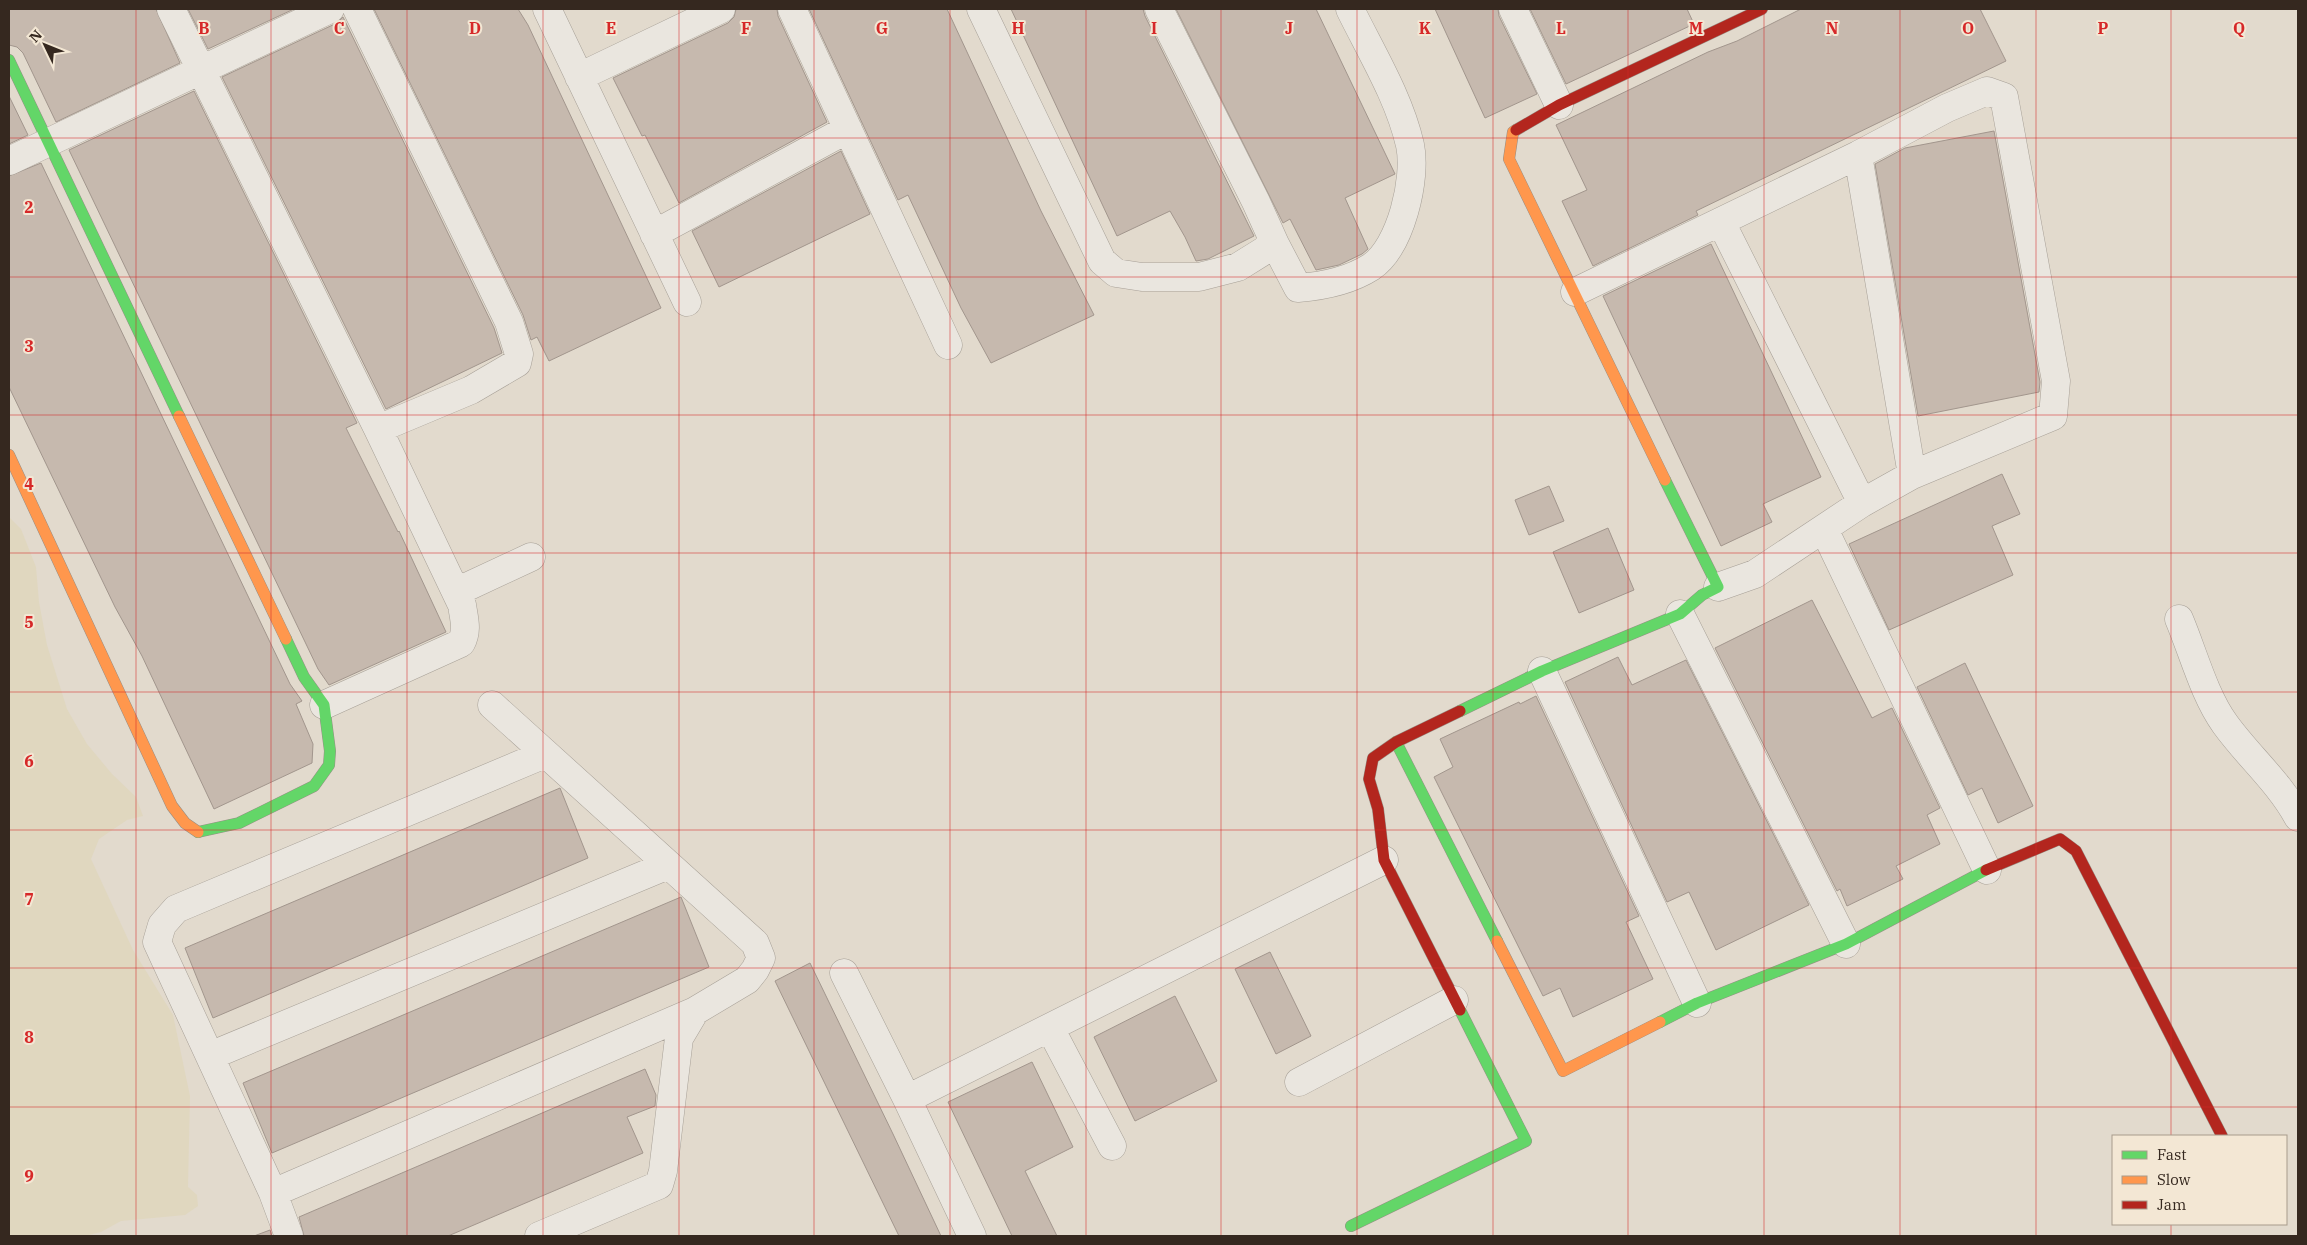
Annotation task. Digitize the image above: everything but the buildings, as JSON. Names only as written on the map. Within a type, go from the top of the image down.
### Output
[{"type":"street","points":[[171,9],[378,429],[462,606],[466,627],[465,636],[461,643],[324,704]]},
{"type":"street","points":[[9,161],[330,9]]},
{"type":"street","points":[[356,9],[509,322],[519,354],[517,363],[471,390],[378,429]]},
{"type":"street","points":[[547,9],[687,302]]},
{"type":"street","points":[[579,77],[721,9]]},
{"type":"street","points":[[792,9],[948,345]]},
{"type":"street","points":[[981,9],[1091,241],[1102,261],[1116,273],[1142,278],[1199,277],[1238,267],[1275,244]]},
{"type":"street","points":[[1160,9],[1298,288],[1346,280],[1373,266],[1391,242],[1402,217],[1413,170],[1410,144],[1393,96],[1350,9]]},
{"type":"street","points":[[1513,9],[1559,105]]},
{"type":"street","points":[[1718,587],[1676,506],[1575,292],[1524,195],[1509,159],[1513,132],[1559,105],[1762,9]]},
{"type":"street","points":[[9,60],[47,144],[304,677],[324,704],[330,737],[329,765],[314,786],[239,823],[198,832],[185,823],[172,806],[9,455]]},
{"type":"street","points":[[1351,1226],[1526,1141],[1499,1084],[1454,1000],[1384,860],[1378,809],[1369,779],[1373,758],[1396,742],[1542,671],[1680,614],[1702,595],[1718,587],[1755,574],[1862,503],[1912,474],[2052,416],[2056,381],[2004,96],[1987,90],[1947,108],[1858,155],[1575,292]]},
{"type":"street","points":[[654,234],[848,130]]},
{"type":"street","points":[[1858,155],[1912,474]]},
{"type":"street","points":[[1720,222],[1862,503]]},
{"type":"street","points":[[1824,529],[1987,870]]},
{"type":"street","points":[[456,592],[531,558]]},
{"type":"street","points":[[1680,614],[1846,944]]},
{"type":"street","points":[[2179,619],[2218,712],[2225,724],[2269,776],[2298,817]]},
{"type":"street","points":[[1542,671],[1697,1003]]},
{"type":"street","points":[[273,1193],[695,1011],[747,980],[756,970],[761,958],[755,943],[492,705]]},
{"type":"street","points":[[1396,742],[1563,1071],[1697,1003],[1846,944],[1987,870],[2060,839],[2076,851],[2221,1135]]},
{"type":"street","points":[[289,1236],[273,1193],[157,942],[162,925],[176,909],[545,754]]},
{"type":"street","points":[[907,1099],[1384,860]]},
{"type":"street","points":[[210,1056],[668,865]]},
{"type":"street","points":[[844,973],[907,1099],[972,1236]]},
{"type":"street","points":[[1298,1082],[1454,1000]]},
{"type":"street","points":[[539,1236],[659,1185],[662,1178],[679,1038],[695,1011]]},
{"type":"street","points":[[1050,1028],[1112,1146]]},
{"type":"shaded area","points":[[9,517],[21,529],[36,567],[39,602],[47,645],[67,709],[87,744],[112,774],[136,797],[143,816],[127,820],[99,839],[91,859],[133,950],[173,1015],[190,1096],[188,1187],[197,1195],[198,1206],[185,1215],[121,1221],[101,1232],[85,1236],[9,1236]]},
{"type":"traffic: fast","points":[[9,60],[179,416]]},
{"type":"traffic: fast","points":[[1460,711],[1542,671],[1680,614],[1702,595],[1718,587],[1665,480]]},
{"type":"traffic: fast","points":[[198,832],[239,823],[314,786],[329,765],[330,751],[324,705],[304,677],[286,639]]},
{"type":"traffic: fast","points":[[1396,742],[1497,941]]},
{"type":"traffic: fast","points":[[1660,1022],[1697,1003],[1846,944],[1986,870]]},
{"type":"traffic: fast","points":[[1351,1226],[1526,1141],[1460,1010]]},
{"type":"traffic: slow","points":[[1516,130],[1513,132],[1509,159],[1665,480]]},
{"type":"traffic: slow","points":[[179,416],[286,639]]},
{"type":"traffic: slow","points":[[9,455],[172,806],[185,823],[198,832]]},
{"type":"traffic: slow","points":[[1497,941],[1563,1071],[1660,1022]]},
{"type":"traffic: jam","points":[[1516,130],[1559,105],[1762,9]]},
{"type":"traffic: jam","points":[[1460,711],[1396,742],[1373,758],[1369,779],[1378,809],[1384,860],[1460,1010]]},
{"type":"traffic: jam","points":[[1986,870],[2060,839],[2076,851],[2221,1135]]}]
